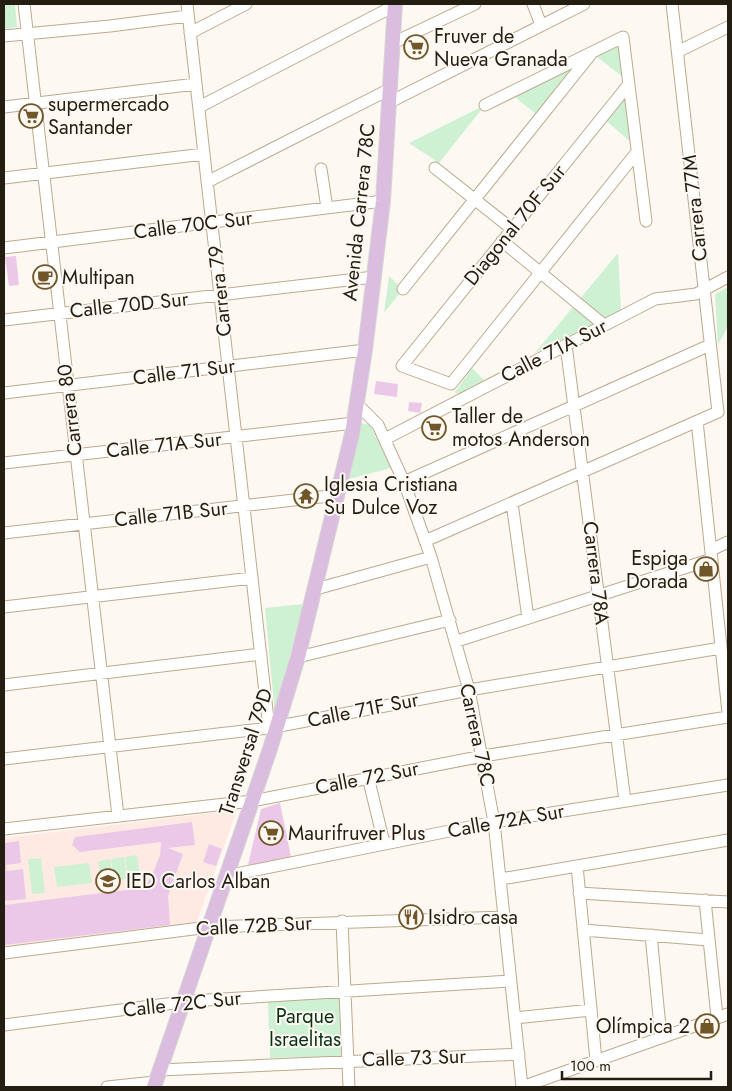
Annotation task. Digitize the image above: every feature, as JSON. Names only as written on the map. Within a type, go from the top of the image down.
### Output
[{"type":"main road","name":"Avenida Carrera 78C","points":[[354,423],[383,201],[394,5]]},
{"type":"main road","name":"Transversal 79D","points":[[156,1080],[252,801],[273,727],[298,657],[316,589],[354,423]]},
{"type":"street","name":"Carrera 80","points":[[24,4],[118,816]]},
{"type":"street","name":"Carrera 79","points":[[187,4],[260,654],[273,727]]},
{"type":"street","points":[[190,33],[246,4]]},
{"type":"street","points":[[393,43],[475,4]]},
{"type":"street","points":[[533,4],[541,25]]},
{"type":"street","points":[[207,182],[584,4]]},
{"type":"street","name":"Carrera 77M","points":[[672,4],[679,51],[718,412],[697,421]]},
{"type":"street","points":[[199,107],[394,5]]},
{"type":"street","points":[[4,36],[110,26],[188,16]]},
{"type":"street","points":[[679,51],[728,28]]},
{"type":"street","points":[[485,105],[623,37],[646,221]]},
{"type":"street","points":[[403,288],[594,51]]},
{"type":"street","points":[[4,106],[196,84]]},
{"type":"street","name":"Diagonal 70F Sur","points":[[540,273],[451,384],[402,366],[629,84]]},
{"type":"street","points":[[540,273],[637,152]]},
{"type":"street","points":[[4,178],[204,154]]},
{"type":"street","points":[[435,168],[512,229]]},
{"type":"street","points":[[321,169],[326,208]]},
{"type":"street","name":"Calle 70C Sur","points":[[4,248],[383,201]]},
{"type":"street","points":[[502,242],[604,325]]},
{"type":"street","name":"Calle 70D Sur","points":[[4,320],[374,277]]},
{"type":"street","name":"Calle 71A Sur","points":[[385,439],[655,299],[696,294],[728,277]]},
{"type":"street","name":"Carrera 78A","points":[[566,345],[625,801]]},
{"type":"street","points":[[404,482],[710,345]]},
{"type":"street","name":"Calle 71 Sur","points":[[4,393],[365,350]]},
{"type":"street","name":"Carrera 78C","points":[[357,404],[374,421],[385,439],[404,482],[426,540],[469,690],[494,822],[522,1087]]},
{"type":"street","points":[[426,540],[697,421],[721,648],[726,669],[728,712]]},
{"type":"street","name":"Calle 71A Sur","points":[[4,463],[354,423]]},
{"type":"street","name":"Calle 71B Sur","points":[[4,533],[338,495]]},
{"type":"street","points":[[512,503],[528,618]]},
{"type":"street","points":[[456,641],[599,595],[711,554],[728,542]]},
{"type":"street","points":[[316,589],[431,557]]},
{"type":"street","points":[[4,607],[252,578]]},
{"type":"street","points":[[298,657],[450,620]]},
{"type":"street","name":"Calle 71F Sur","points":[[4,759],[273,727],[469,690],[721,648]]},
{"type":"street","points":[[4,684],[260,654]]},
{"type":"street","name":"Calle 72 Sur","points":[[4,829],[252,801],[483,756],[728,717]]},
{"type":"street","points":[[368,777],[384,843]]},
{"type":"street","name":"Calle 72A Sur","points":[[226,876],[494,822],[728,785]]},
{"type":"street","points":[[501,879],[728,840]]},
{"type":"street","points":[[577,866],[596,1060]]},
{"type":"street","points":[[579,893],[728,902]]},
{"type":"street","points":[[522,1087],[723,1016],[709,940],[705,900]]},
{"type":"street","name":"Calle 72B Sur","points":[[4,953],[209,927],[342,921],[505,917]]},
{"type":"street","points":[[342,921],[349,1087]]},
{"type":"street","points":[[583,930],[709,940]]},
{"type":"street","points":[[651,935],[661,1037]]},
{"type":"street","name":"Calle 72C Sur","points":[[4,1025],[184,1002],[345,990],[512,981]]},
{"type":"street","points":[[515,1018],[591,1010]]},
{"type":"street","name":"Calle 73 Sur","points":[[107,1087],[156,1080],[348,1060],[519,1054]]},
{"type":"shaded area","name":"IED Carlos Alban","points":[[237,810],[196,924],[4,947],[4,838]]},
{"type":"green space","points":[[4,4],[15,4],[17,27],[4,29]]},
{"type":"green space","points":[[620,42],[624,78],[596,56]]},
{"type":"green space","points":[[580,64],[537,115],[515,97]]},
{"type":"green space","points":[[627,91],[632,143],[604,119]]},
{"type":"green space","points":[[485,105],[439,163],[409,143]]},
{"type":"green space","points":[[618,253],[621,311],[535,353]]},
{"type":"green space","points":[[389,276],[403,289],[384,313]]},
{"type":"green space","points":[[728,287],[728,326],[718,345],[715,294]]},
{"type":"green space","points":[[472,368],[484,380],[458,394],[455,392]]},
{"type":"green space","points":[[360,423],[370,425],[391,468],[349,479]]},
{"type":"green space","points":[[303,604],[275,715],[265,608]]},
{"type":"green space","points":[[137,855],[140,877],[128,879],[125,857]]},
{"type":"green space","points":[[124,857],[127,879],[114,881],[111,859]]},
{"type":"green space","points":[[41,858],[45,893],[32,894],[28,859]]},
{"type":"green space","points":[[110,859],[113,881],[101,883],[98,861]]},
{"type":"green space","points":[[89,863],[92,883],[57,887],[54,867]]},
{"type":"green space","name":"Parque Israelitas","points":[[339,997],[341,1056],[270,1058],[268,1000]]},
{"type":"building","points":[[16,256],[19,285],[9,286],[5,257]]},
{"type":"building","points":[[376,381],[398,384],[397,397],[374,394]]},
{"type":"building","points":[[409,402],[422,403],[420,413],[408,411]]},
{"type":"building","name":"Maurifruver Plus","points":[[280,803],[291,857],[248,865],[261,809]]},
{"type":"building","points":[[192,822],[195,845],[168,848],[183,854],[168,896],[170,925],[4,945],[4,905],[143,888],[151,878],[160,855],[161,842],[80,852],[72,845],[75,837]]},
{"type":"building","points":[[19,841],[21,863],[6,865],[7,871],[23,869],[26,899],[4,901],[4,843]]},
{"type":"building","points":[[209,844],[222,849],[216,866],[203,862]]},
{"type":"place","name":"Fruver de Nueva Granada","points":[[416,47]]},
{"type":"place","name":"supermercado Santander","points":[[31,116]]},
{"type":"place","name":"Multipan","points":[[45,277]]},
{"type":"place","name":"Taller de motos Anderson","points":[[434,428]]},
{"type":"place","name":"Iglesia Cristiana Su Dulce Voz","points":[[306,496]]},
{"type":"place","name":"Espiga Dorada","points":[[706,569]]},
{"type":"place","name":"Maurifruver Plus","points":[[271,833]]},
{"type":"place","name":"IED Carlos Alban","points":[[108,881]]},
{"type":"place","name":"Isidro casa","points":[[411,917]]},
{"type":"place","name":"Olímpica 2","points":[[707,1026]]}]
